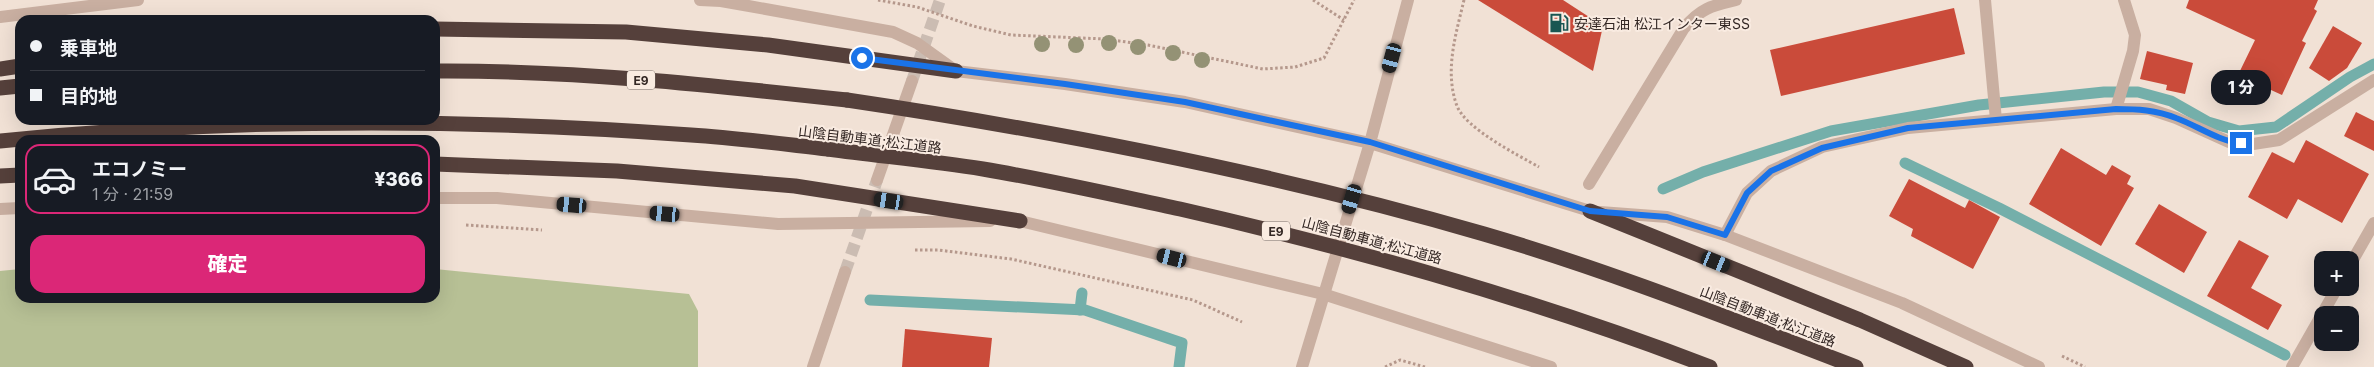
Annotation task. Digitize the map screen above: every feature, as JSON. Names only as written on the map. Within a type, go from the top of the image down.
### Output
[{"type":"highway","points":[[440,29],[626,32],[768,45],[956,71]]},
{"type":"highway","points":[[0,69],[15,67]]},
{"type":"highway","name":"山陰自動車道;松江道路","points":[[440,71],[486,71],[692,83],[847,100],[974,119],[1086,139],[1292,182],[1486,234],[1662,292],[1856,367]]},
{"type":"highway","points":[[0,88],[15,86]]},
{"type":"highway","name":"山陰自動車道;松江道路","points":[[440,124],[692,135],[828,149],[983,169],[1085,188],[1282,232],[1470,284],[1646,342],[1710,367]]},
{"type":"highway","name":"山陰自動車道;松江道路","points":[[89,135],[236,125]]},
{"type":"highway","name":"山陰自動車道;松江道路","points":[[0,141],[15,140]]},
{"type":"highway","points":[[440,164],[616,171],[795,186],[1020,221]]},
{"type":"highway","points":[[0,176],[15,175]]},
{"type":"highway","points":[[1590,211],[1860,320],[1966,367]]},
{"type":"street","points":[[16,15],[138,0]]},
{"type":"street","points":[[700,0],[893,32],[918,43],[956,71],[1065,84],[1185,102],[1370,142],[1590,211],[1667,217],[1725,235],[1902,303],[2038,367]]},
{"type":"street","points":[[1302,367],[1370,142],[1408,0]]},
{"type":"street","points":[[1589,184],[1684,28],[1696,14],[1706,7],[1736,0]]},
{"type":"street","points":[[1985,0],[1994,109]]},
{"type":"street","points":[[2119,98],[2133,51],[2134,35],[2124,0]]},
{"type":"street","points":[[0,17],[15,15]]},
{"type":"street","points":[[1725,235],[1747,193],[1771,171],[1822,148],[1994,109],[2119,98],[2176,118],[2229,142],[2253,144],[2279,140],[2374,80]]},
{"type":"street","points":[[877,180],[912,82]]},
{"type":"street","points":[[440,198],[497,198],[778,224],[1020,221],[1323,294],[1551,367]]},
{"type":"street","points":[[0,209],[15,208]]},
{"type":"street","points":[[2358,251],[2374,223]]},
{"type":"street","points":[[813,367],[845,272]]},
{"type":"street","points":[[2292,367],[2332,296]]},
{"type":"path","points":[[878,0],[917,7],[973,26],[1011,35],[1105,39],[1148,45],[1262,69],[1295,67],[1324,58],[1354,0]]},
{"type":"path","points":[[1313,0],[1344,20]]},
{"type":"path","points":[[1464,0],[1453,46],[1450,78],[1457,107],[1469,122],[1501,146],[1542,169]]},
{"type":"path","points":[[1385,367],[1400,360],[1425,367]]},
{"type":"green space","points":[[440,269],[689,294],[698,311],[698,367],[0,367],[0,271],[15,270],[15,303],[440,303]]},
{"type":"building","points":[[1478,0],[1563,0],[1603,26],[1593,71]]},
{"type":"building","points":[[2189,0],[2318,0],[2314,9],[2317,11],[2302,41],[2306,43],[2282,95],[2238,75],[2255,40],[2186,8]]},
{"type":"building","points":[[1954,8],[1965,54],[1781,96],[1770,50]]},
{"type":"building","points":[[2333,26],[2362,43],[2347,68],[2329,81],[2309,68]]},
{"type":"building","points":[[2147,51],[2193,63],[2185,94],[2166,90],[2167,85],[2140,79]]},
{"type":"building","points":[[2356,112],[2374,121],[2374,151],[2344,136]]},
{"type":"building","points":[[2306,140],[2369,174],[2342,223],[2298,199],[2287,219],[2248,197],[2272,152],[2294,163]]},
{"type":"building","points":[[2061,148],[2106,175],[2112,165],[2131,176],[2127,184],[2134,188],[2101,246],[2029,204]]},
{"type":"building","points":[[1909,179],[1965,208],[1969,200],[2000,217],[1973,269],[1911,236],[1913,229],[1889,216]]},
{"type":"building","points":[[2159,204],[2207,232],[2184,273],[2135,244]]},
{"type":"building","points":[[2239,240],[2269,256],[2251,288],[2282,305],[2268,330],[2207,296]]},
{"type":"building","points":[[905,329],[992,338],[989,367],[902,367]]},
{"type":"waterway","points":[[1663,189],[1703,172],[1831,131],[1979,105],[2104,92],[2138,92],[2171,101],[2208,122],[2239,131],[2276,127],[2350,77],[2374,64]]},
{"type":"waterway","points":[[1905,163],[1999,208],[2285,355]]},
{"type":"waterway","points":[[1080,310],[1082,293]]},
{"type":"waterway","points":[[870,300],[1085,310],[1182,343],[1179,367]]},
{"type":"tunnel","points":[[912,81],[940,0]]},
{"type":"tunnel","points":[[845,272],[877,180]]},
{"type":"place","name":"安達石油 松江インター東SS","points":[[1559,23]]},
{"type":"route","points":[[862,58],[1065,84],[1185,102],[1370,142],[1498,184],[1590,211],[1667,217],[1725,235],[1747,193],[1771,171],[1822,148],[1908,128],[2116,109],[2149,109],[2176,118],[2229,142],[2241,143]]}]
